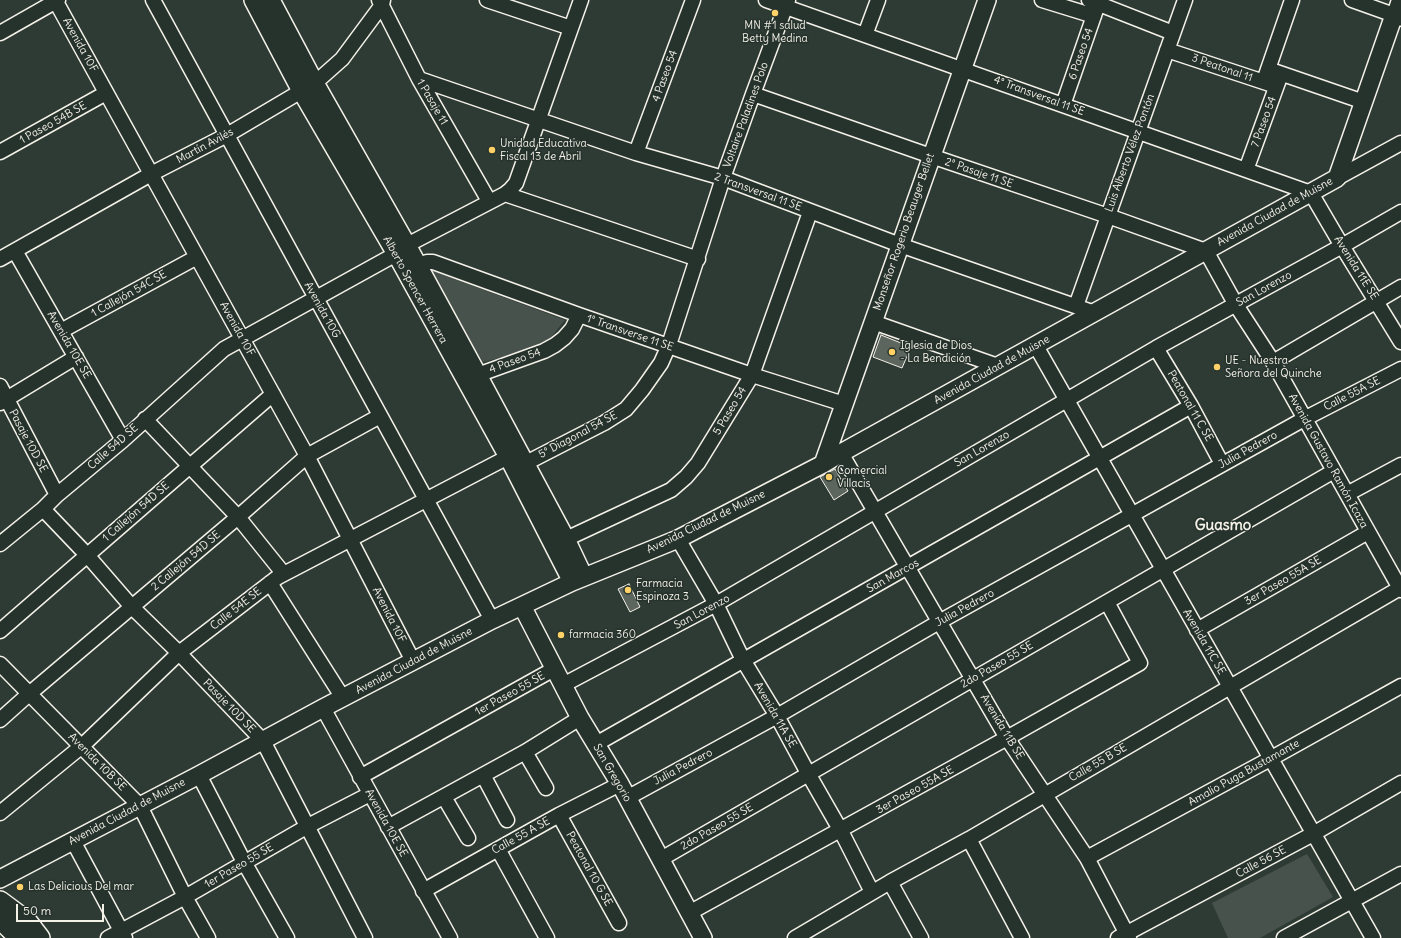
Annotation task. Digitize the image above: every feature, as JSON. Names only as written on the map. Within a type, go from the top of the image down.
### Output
[{"type":"main road","points":[[0,901],[27,921],[40,938]]},
{"type":"main road","points":[[0,919],[19,938]]},
{"type":"street","points":[[0,33],[56,0]]},
{"type":"street","name":"Avenida 10F","points":[[56,0],[307,456],[413,661]]},
{"type":"street","name":"Avenida 10G","points":[[153,0],[492,620]]},
{"type":"street","name":"Alberto Spencer Herrera","points":[[253,0],[308,87],[402,249],[508,457],[578,580]]},
{"type":"street","name":"Alberto Spencer Herrera","points":[[271,0],[308,87]]},
{"type":"street","points":[[487,0],[571,28]]},
{"type":"street","points":[[505,194],[516,183],[581,0]]},
{"type":"street","name":"4 Paseo 54","points":[[636,153],[693,0]]},
{"type":"street","name":"4° Transversal 11 SE","points":[[766,0],[787,4],[962,69],[1312,193]]},
{"type":"street","points":[[865,34],[878,0]]},
{"type":"street","name":"Monseñor Rogerio Beauger Bellet","points":[[823,464],[986,0]]},
{"type":"street","points":[[1042,0],[1094,6],[1173,33]]},
{"type":"street","name":"Luis Alberto Vélez Pontón","points":[[1076,306],[1185,0]]},
{"type":"street","name":"7 Paseo 54","points":[[1246,170],[1292,0]]},
{"type":"street","points":[[1337,178],[1398,11],[1352,0]]},
{"type":"street","name":"Martín Avilés","points":[[0,259],[151,174],[226,135],[308,87],[342,59],[381,2]]},
{"type":"street","name":"1 Pasaje 11","points":[[381,2],[419,79],[489,201]]},
{"type":"street","name":"Voltaire Paladines Polo","points":[[669,345],[723,178],[787,4]]},
{"type":"street","name":"6 Paseo 54","points":[[1063,105],[1094,6]]},
{"type":"street","name":"3 Peatonal 11","points":[[1167,50],[1364,102]]},
{"type":"street","name":"2 Transversal 11 SE","points":[[419,79],[636,153],[723,178],[900,245],[1095,313]]},
{"type":"street","name":"1 Paseo 54B SE","points":[[0,152],[106,93]]},
{"type":"street","name":"2° Pasaje 11 SE","points":[[753,94],[1206,251]]},
{"type":"street","name":"Avenida Ciudad de Muisne","points":[[0,879],[492,620],[578,580],[678,539],[823,464],[1337,178],[1401,144]]},
{"type":"street","name":"Avenida 11E SE","points":[[1312,193],[1342,246],[1401,342]]},
{"type":"street","points":[[505,194],[698,259]]},
{"type":"street","name":"Calle 54D SE","points":[[0,544],[123,440],[224,349],[316,299],[489,201],[505,194]]},
{"type":"street","name":"5 Paseo 54","points":[[566,539],[671,490],[686,478],[698,463],[752,374],[810,212]]},
{"type":"street","name":"San Lorenzo","points":[[563,685],[716,604],[1156,348],[1236,305],[1401,212]]},
{"type":"street","name":"Alberto Spencer Herrera","points":[[402,249],[418,266],[526,463],[566,539],[578,580]]},
{"type":"street","name":"Avenida 10E SE","points":[[15,251],[123,440]]},
{"type":"street","name":"Avenida Gustavo Ramón Icaza","points":[[1206,251],[1236,305],[1272,362],[1368,532],[1396,571],[1400,589]]},
{"type":"street","name":"1 Callejón 54C SE","points":[[61,331],[197,257]]},
{"type":"street","name":"1° Transverse 11 SE","points":[[418,266],[427,262],[433,262],[579,315],[844,404]]},
{"type":"street","points":[[1272,362],[1376,300],[1401,287]]},
{"type":"street","name":"4 Paseo 54","points":[[484,373],[544,351],[555,345],[572,329],[579,315]]},
{"type":"street","points":[[873,322],[998,366]]},
{"type":"street","name":"5° Diagonal 54 SE","points":[[526,463],[604,423],[626,409],[657,369],[669,345]]},
{"type":"street","name":"Avenida 11C SE","points":[[1036,346],[1373,938]]},
{"type":"street","name":"Peatonal 11 C SE","points":[[1156,348],[1191,406],[1222,464]]},
{"type":"street","points":[[2,396],[76,357]]},
{"type":"street","name":"Calle 55A SE","points":[[1304,419],[1401,369]]},
{"type":"street","name":"1 Callejón 54D SE","points":[[0,630],[189,465],[273,394]]},
{"type":"street","name":"Pasaje 10D SE","points":[[2,396],[57,495]]},
{"type":"street","name":"San Marcos","points":[[596,744],[1191,406]]},
{"type":"street","name":"2 Callejón 54D SE","points":[[0,720],[238,517],[307,456],[380,416]]},
{"type":"street","points":[[145,419],[238,517],[283,573]]},
{"type":"street","name":"Julia Pedrero","points":[[623,791],[777,716],[940,622],[1304,419]]},
{"type":"street","name":"Avenida 11B SE","points":[[841,453],[1007,738],[1087,858],[1125,936]]},
{"type":"street","name":"Calle 54E SE","points":[[0,813],[82,746],[179,654],[283,573],[508,457]]},
{"type":"street","points":[[1347,494],[1401,465]]},
{"type":"street","name":"2do Paseo 55 SE","points":[[661,859],[1334,471]]},
{"type":"street","name":"Pasaje 10D SE","points":[[43,509],[87,555],[132,607],[263,741],[366,938]]},
{"type":"street","name":"3er Paseo 55A SE","points":[[1197,630],[1368,532]]},
{"type":"street","name":"Avenida 11A SE","points":[[678,539],[716,604],[743,660],[777,716],[841,831],[872,892]]},
{"type":"street","points":[[270,584],[343,698]]},
{"type":"street","name":"Calle 55 B SE","points":[[795,938],[872,892],[969,839],[1044,794],[1400,589]]},
{"type":"street","name":"3er Paseo 55A SE","points":[[689,913],[841,831],[1140,663],[1107,602]]},
{"type":"street","name":"San Gregorio","points":[[522,606],[580,718],[623,791],[703,938]]},
{"type":"street","name":"Avenida 10B SE","points":[[0,664],[140,806],[185,897],[208,938]]},
{"type":"street","name":"1er Paseo 55 SE","points":[[360,777],[554,669]]},
{"type":"street","name":"Amalio Puga Bustamante","points":[[1087,858],[1401,686]]},
{"type":"street","name":"Avenida 10E SE","points":[[323,708],[450,938]]},
{"type":"street","points":[[388,827],[526,752],[580,718]]},
{"type":"street","points":[[526,752],[546,788]]},
{"type":"street","points":[[200,775],[244,862],[287,938]]},
{"type":"street","points":[[483,775],[507,820]]},
{"type":"street","name":"Calle 56 SE","points":[[1125,936],[1313,834],[1401,783]]},
{"type":"street","name":"Calle 55 A SE","points":[[423,891],[559,815],[623,791]]},
{"type":"street","name":"1er Paseo 55 SE","points":[[108,938],[123,935],[244,862],[308,826],[370,794]]},
{"type":"street","points":[[444,796],[468,838]]},
{"type":"street","name":"Peatonal 10 G SE","points":[[559,815],[618,923]]},
{"type":"street","points":[[969,839],[1022,938]]},
{"type":"street","points":[[72,841],[123,935]]},
{"type":"street","points":[[498,849],[547,938]]},
{"type":"street","points":[[1284,938],[1401,874]]},
{"type":"street","points":[[890,882],[921,938]]},
{"type":"shaded area","points":[[430,270],[565,320],[548,341],[531,350],[483,362],[432,280]]},
{"type":"shaded area","points":[[1307,854],[1333,897],[1260,938],[1228,938],[1212,903]]},
{"type":"building","name":"Iglesia de Dios - La Bendición","points":[[881,335],[911,347],[902,368],[873,357]]},
{"type":"building","points":[[835,469],[848,491],[834,500],[820,477]]},
{"type":"building","points":[[629,584],[640,607],[630,612],[618,589]]},
{"type":"place","name":"MN #1 salud Betty Medina","points":[[775,13]]},
{"type":"place","name":"Unidad Educativa Fiscal 13 de Abril","points":[[492,150]]},
{"type":"place","name":"Iglesia de Dios - La Bendición","points":[[892,352]]},
{"type":"place","name":"UE - Nuestra Señora del Quinche","points":[[1217,367]]},
{"type":"place","name":"Comercial Villacis","points":[[829,477]]},
{"type":"place","name":"Farmacia Espinoza 3","points":[[628,590]]},
{"type":"place","name":"farmacia 360","points":[[561,635]]},
{"type":"place","name":"Las Delicious Del mar","points":[[20,887]]},
{"type":"district","name":"Guasmo","points":[[1223,526]]}]
